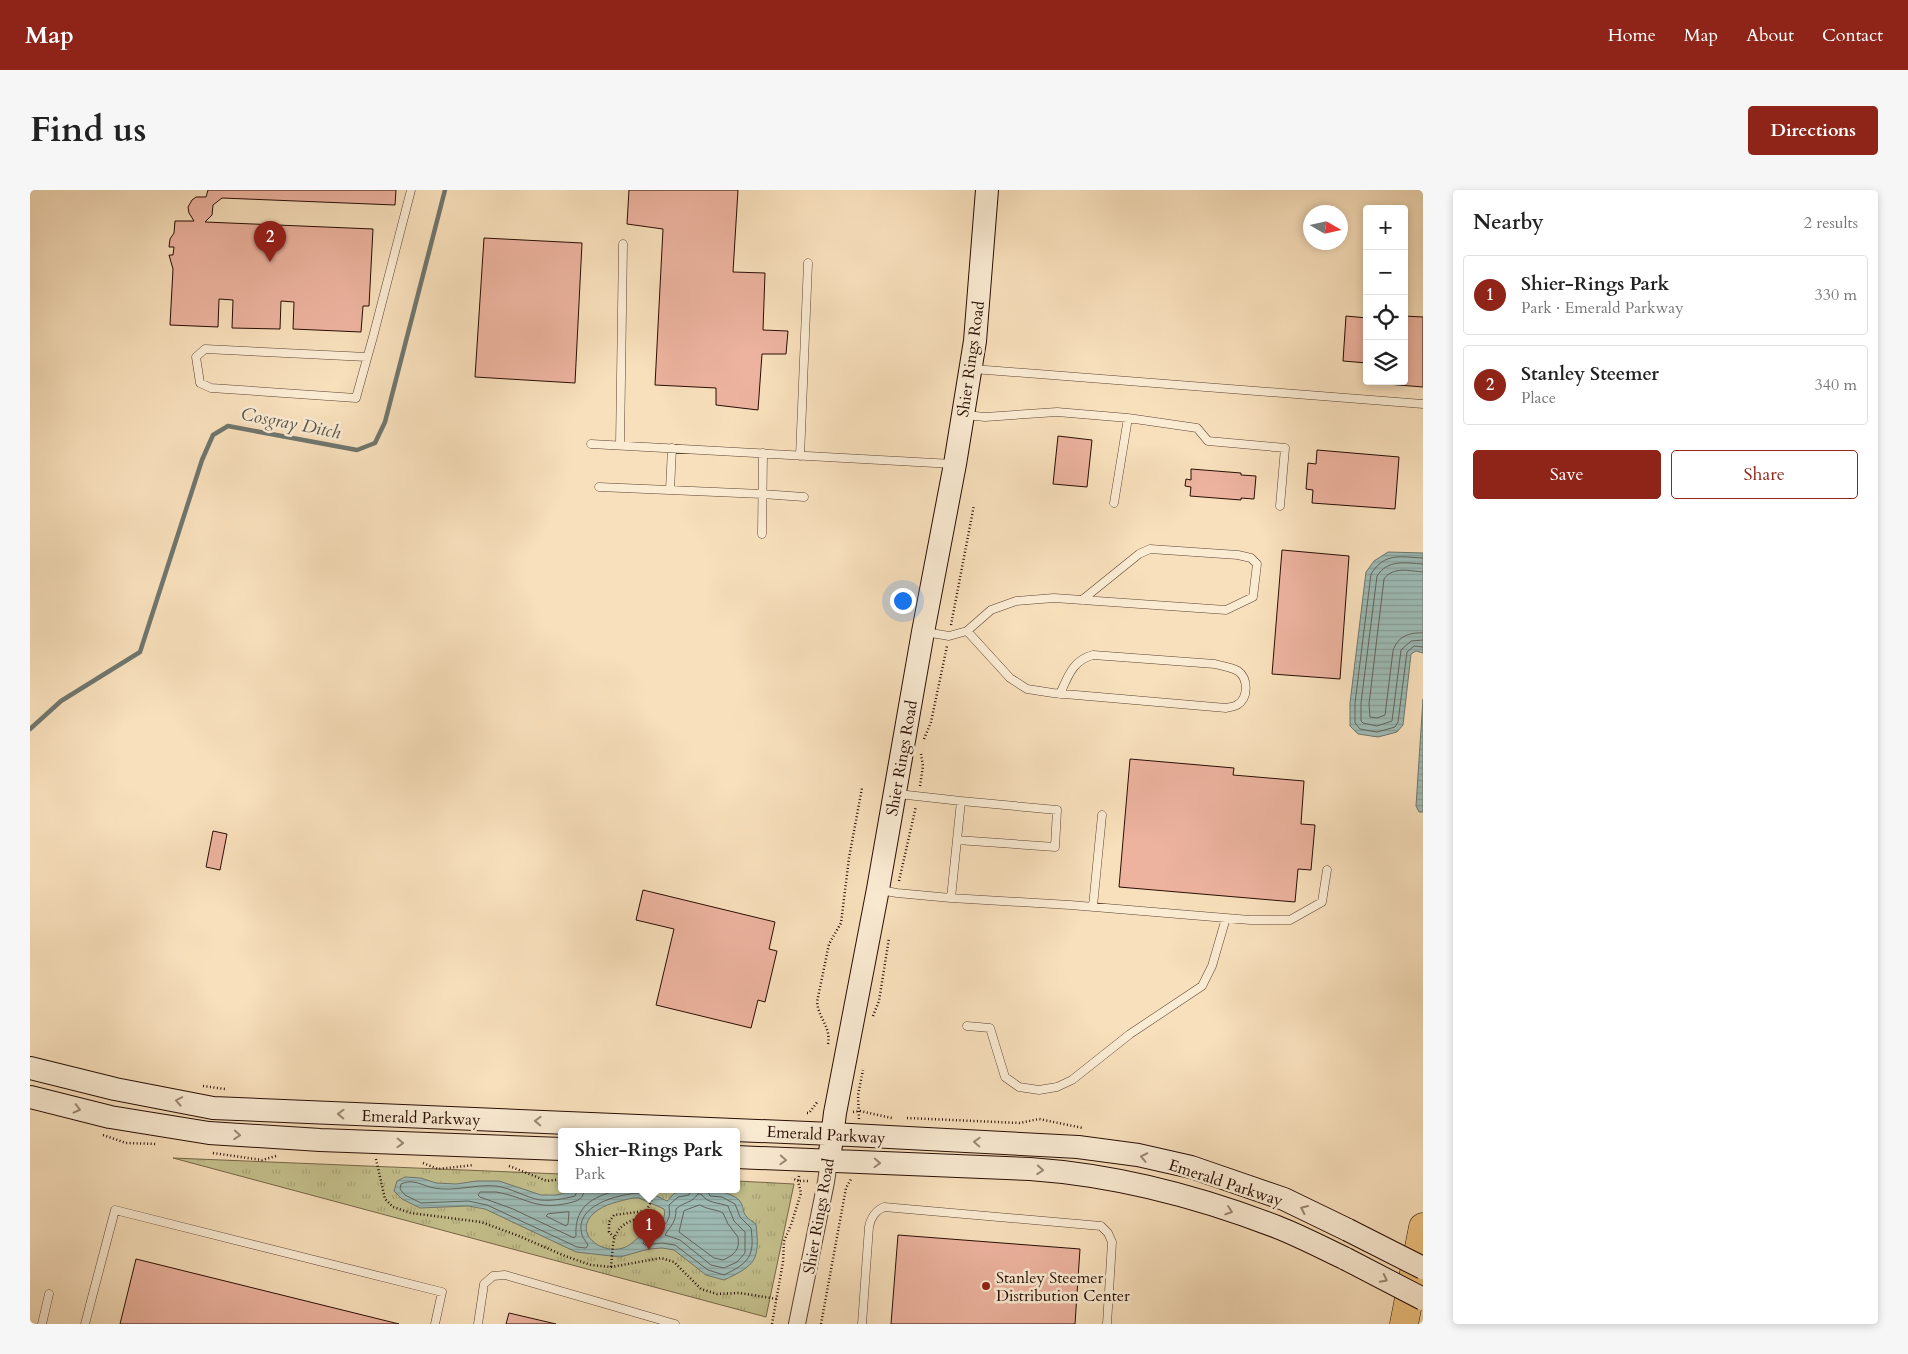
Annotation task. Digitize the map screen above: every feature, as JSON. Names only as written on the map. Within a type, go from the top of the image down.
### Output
[{"type":"highway","points":[[1404,1324],[1423,1227]]},
{"type":"main road","name":"Shier Rings Road","points":[[829,1162],[832,1134],[896,793],[923,632],[963,415],[975,341],[987,190]]},
{"type":"main road","name":"Emerald Parkway","points":[[30,1068],[115,1089],[213,1108],[689,1128]]},
{"type":"main road","name":"Emerald Parkway","points":[[30,1097],[110,1117],[209,1132],[320,1140],[558,1149]]},
{"type":"main road","name":"Emerald Parkway","points":[[740,1130],[1078,1147],[1138,1155],[1191,1167],[1284,1199],[1423,1268]]},
{"type":"main road","name":"Emerald Parkway","points":[[740,1158],[1030,1169],[1131,1182],[1183,1195],[1278,1227],[1346,1259],[1423,1299]]},
{"type":"street","name":"Shier Rings Road","points":[[797,1324],[829,1162]]},
{"type":"lane","points":[[367,357],[205,349],[196,357],[200,383],[211,388],[356,398],[367,357],[411,190]]},
{"type":"lane","points":[[620,445],[623,244]]},
{"type":"lane","points":[[800,456],[808,263]]},
{"type":"lane","points":[[970,369],[1423,404]]},
{"type":"lane","points":[[963,415],[984,417],[1057,412],[1128,418],[1197,428],[1208,441],[1285,448],[1280,506]]},
{"type":"lane","points":[[1114,502],[1128,418]]},
{"type":"lane","points":[[591,444],[955,464]]},
{"type":"lane","points":[[670,490],[672,448]]},
{"type":"lane","points":[[762,534],[763,454]]},
{"type":"lane","points":[[599,487],[762,494],[804,498]]},
{"type":"lane","points":[[923,632],[949,636],[967,631],[992,610],[1016,601],[1054,598],[1082,600],[1226,610],[1253,597],[1257,564],[1251,558],[1238,555],[1150,549],[1139,554],[1082,600]]},
{"type":"lane","points":[[967,631],[1010,678],[1027,689],[1060,694],[1226,708],[1238,705],[1244,697],[1246,688],[1245,680],[1238,671],[1215,664],[1093,655],[1085,657],[1076,663],[1068,675],[1060,694]]},
{"type":"lane","points":[[896,793],[961,802],[1057,810],[1055,846],[957,840]]},
{"type":"lane","points":[[951,898],[961,802]]},
{"type":"lane","points":[[1093,906],[1102,815]]},
{"type":"lane","points":[[878,889],[897,893],[951,898],[1093,906],[1226,918],[1290,920],[1322,902],[1327,870]]},
{"type":"lane","points":[[967,1026],[990,1028],[1005,1077],[1019,1087],[1039,1090],[1057,1087],[1072,1080],[1130,1034],[1202,986],[1212,966],[1226,918]]},
{"type":"lane","points":[[862,1324],[869,1227],[871,1218],[877,1210],[884,1207],[1102,1226],[1112,1242],[1107,1324]]},
{"type":"lane","points":[[85,1324],[115,1210],[442,1292],[435,1324]]},
{"type":"lane","points":[[478,1324],[484,1284],[493,1276],[505,1275],[675,1324]]},
{"type":"lane","points":[[42,1324],[49,1294]]},
{"type":"path","points":[[827,1049],[830,1033],[818,1011],[817,1002],[829,944],[841,923],[849,858],[862,788]]},
{"type":"path","points":[[203,1086],[230,1090]]},
{"type":"path","points":[[800,1113],[809,1113],[817,1102],[818,1096]]},
{"type":"path","points":[[376,1158],[385,1199],[393,1207],[411,1213],[481,1222],[591,1266],[611,1267],[661,1258],[674,1262],[701,1289],[717,1294],[740,1293],[777,1299]]},
{"type":"path","points":[[772,1324],[783,1262],[784,1241],[801,1193],[798,1181],[785,1175]]},
{"type":"path","points":[[611,1267],[614,1237],[617,1230],[630,1220],[642,1217],[655,1193]]},
{"type":"path","points":[[614,1237],[609,1232],[609,1222],[614,1215],[645,1211]]},
{"type":"green space","points":[[173,1158],[558,1174],[558,1193],[740,1193],[740,1181],[794,1184],[766,1317]]},
{"type":"water","points":[[1388,552],[1423,553],[1423,653],[1416,651],[1411,654],[1403,725],[1397,732],[1378,737],[1358,734],[1350,726],[1350,703],[1366,572],[1374,561]]},
{"type":"water","points":[[1423,699],[1423,812],[1419,812],[1416,806]]},
{"type":"water","points":[[405,1177],[421,1178],[436,1183],[456,1184],[477,1181],[499,1181],[541,1195],[565,1193],[650,1193],[667,1201],[676,1193],[725,1193],[739,1200],[747,1217],[756,1224],[756,1254],[754,1260],[743,1270],[724,1280],[706,1275],[674,1250],[662,1248],[649,1249],[620,1257],[576,1252],[485,1209],[468,1206],[420,1208],[402,1199],[394,1191],[397,1181]],"holes":[[[639,1198],[664,1209],[663,1220],[630,1245],[623,1248],[606,1248],[592,1241],[588,1235],[586,1228],[588,1221],[594,1213],[612,1203]]]},
{"type":"building","points":[[208,190],[396,190],[395,205],[222,198],[213,205],[212,215],[205,222],[373,229],[369,306],[363,306],[361,332],[293,329],[294,302],[281,301],[280,329],[232,328],[233,300],[219,299],[218,327],[170,325],[173,269],[169,255],[173,255],[174,247],[169,247],[170,239],[174,233],[175,221],[194,221],[188,207],[196,197],[206,197]]},
{"type":"building","points":[[629,190],[738,190],[733,272],[765,273],[763,330],[788,331],[786,354],[762,354],[758,410],[716,405],[716,388],[655,385],[663,229],[627,224]]},
{"type":"building","points":[[484,238],[582,243],[575,383],[475,377]]},
{"type":"building","points":[[1346,316],[1363,318],[1363,363],[1343,361]]},
{"type":"building","points":[[1408,316],[1423,317],[1423,387],[1398,385],[1408,385]]},
{"type":"building","points":[[1058,436],[1092,440],[1087,487],[1053,484]]},
{"type":"building","points":[[1317,450],[1399,457],[1395,509],[1312,503],[1313,490],[1306,489],[1308,463],[1316,464]]},
{"type":"building","points":[[1191,469],[1256,476],[1254,499],[1241,498],[1241,500],[1190,496],[1191,487],[1185,486],[1186,479],[1191,480]]},
{"type":"building","points":[[1282,550],[1349,556],[1340,679],[1272,674]]},
{"type":"building","points":[[1130,759],[1234,768],[1233,775],[1304,781],[1301,824],[1315,825],[1311,870],[1298,869],[1295,902],[1119,887]]},
{"type":"building","points":[[213,831],[227,834],[220,870],[206,867]]},
{"type":"building","points":[[643,890],[775,922],[769,949],[777,951],[765,1002],[758,1000],[751,1028],[656,1005],[674,929],[636,920]]},
{"type":"building","name":"Stanley Steemer Distribution Center","points":[[898,1235],[1080,1249],[1075,1324],[891,1324]]},
{"type":"building","points":[[136,1259],[399,1324],[120,1324]]},
{"type":"building","points":[[509,1313],[556,1324],[506,1324]]},
{"type":"waterway","name":"Cosgray Ditch","points":[[30,729],[61,701],[140,652],[202,460],[213,435],[228,426],[357,450],[375,443],[385,422],[445,190]]},
{"type":"place","name":"Stanley Steemer","points":[[270,262]]},
{"type":"place","name":"Shier-Rings Park","points":[[649,1250]]},
{"type":"place","name":"Stanley Steemer Distribution Center","points":[[986,1286]]}]
